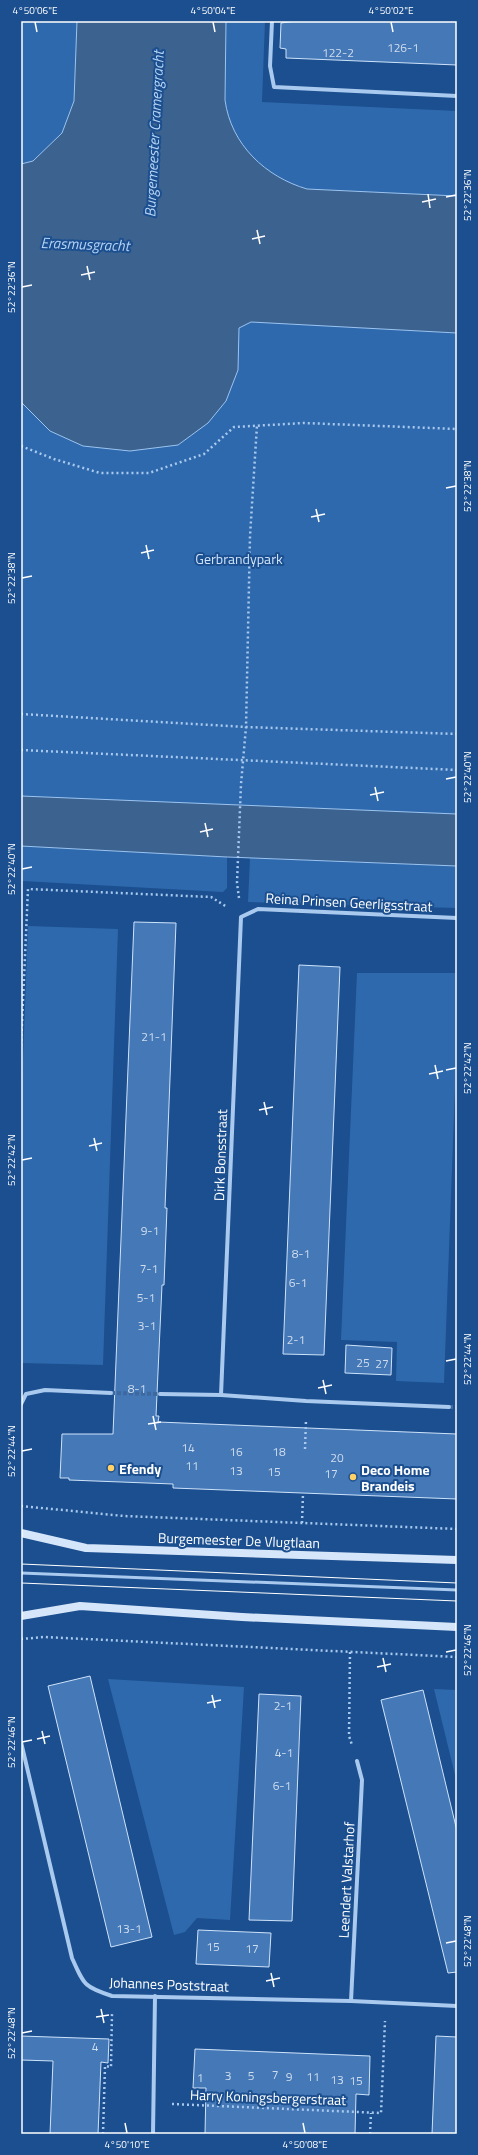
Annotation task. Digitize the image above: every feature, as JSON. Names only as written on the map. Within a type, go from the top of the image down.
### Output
[{"type":"main road","name":"Burgemeester De Vlugtlaan","points":[[21,1533],[86,1548],[457,1560]]},
{"type":"main road","points":[[21,1616],[80,1606],[242,1617],[457,1627]]},
{"type":"street","points":[[272,21],[270,66],[274,87],[457,96]]},
{"type":"street","name":"Reina Prinsen Geerligsstraat","points":[[241,917],[258,909],[457,918]]},
{"type":"street","name":"Dirk Bonsstraat","points":[[221,1395],[241,917]]},
{"type":"street","points":[[21,1404],[26,1394],[45,1390],[111,1393]]},
{"type":"street","points":[[160,1394],[221,1395],[306,1401],[449,1407]]},
{"type":"street","name":"Johannes Poststraat","points":[[21,1742],[72,1958],[80,1976],[90,1988],[112,1996],[351,2001],[457,2006]]},
{"type":"street","name":"Leendert Valstarhof","points":[[351,2001],[362,1780],[357,1761]]},
{"type":"street","points":[[153,2134],[155,1996]]},
{"type":"lane","points":[[21,1573],[457,1590]]},
{"type":"path","points":[[21,446],[54,459],[100,473],[150,473],[204,454],[234,427],[304,423],[457,429]]},
{"type":"path","points":[[237,883],[241,784],[246,727],[250,536],[257,425]]},
{"type":"path","points":[[21,714],[246,727],[457,734]]},
{"type":"path","points":[[21,750],[457,770]]},
{"type":"path","points":[[21,1046],[28,889],[211,897],[241,917]]},
{"type":"path","points":[[305,1449],[306,1401]]},
{"type":"path","points":[[302,1523],[303,1493]]},
{"type":"path","name":"Burgemeester De Vlugtlaan","points":[[21,1506],[124,1516],[457,1529]]},
{"type":"path","points":[[21,1639],[51,1637],[457,1657]]},
{"type":"path","points":[[350,1652],[349,1736],[357,1761]]},
{"type":"path","points":[[103,2134],[105,2066],[111,2067],[112,1996]]},
{"type":"path","name":"Harry Koningsbergerstraat","points":[[153,2103],[382,2113],[386,2003]]},
{"type":"path","points":[[370,2134],[371,2112]]},
{"type":"green space","points":[[21,21],[77,21],[74,101],[62,133],[33,161],[21,164]]},
{"type":"green space","points":[[226,21],[265,21],[262,102],[457,111],[457,196],[307,189],[292,184],[265,167],[253,157],[243,145],[229,116],[225,100]]},
{"type":"green space","name":"Gerbrandypark","points":[[21,296],[457,308],[457,828],[21,808]]},
{"type":"green space","points":[[21,846],[227,857],[227,888],[223,892],[22,881],[21,891]]},
{"type":"green space","points":[[250,858],[457,866],[457,908],[248,902]]},
{"type":"green space","points":[[28,926],[118,929],[103,1365],[21,1363],[21,1112]]},
{"type":"green space","points":[[357,973],[457,973],[457,1035],[444,1383],[396,1381],[397,1342],[341,1340]]},
{"type":"green space","points":[[108,1679],[244,1687],[230,1920],[197,1918],[185,1932],[174,1935]]},
{"type":"green space","points":[[434,1689],[457,1690],[457,1783]]},
{"type":"water","points":[[77,21],[226,21],[225,100],[229,116],[243,145],[253,157],[265,167],[292,184],[307,189],[457,196],[457,333],[251,322],[239,328],[238,370],[226,401],[208,423],[178,445],[130,451],[83,446],[50,431],[21,402],[21,164],[33,161],[62,133],[74,101]]},
{"type":"water","points":[[21,796],[457,814],[457,866],[227,857],[21,846]]},
{"type":"building","points":[[296,21],[457,21],[457,65],[286,58],[286,49],[280,48],[281,23]]},
{"type":"building","points":[[134,922],[176,923],[165,1208],[167,1208],[164,1285],[162,1285],[156,1416],[159,1416],[158,1422],[457,1434],[457,1499],[173,1488],[173,1484],[69,1480],[69,1478],[60,1478],[62,1434],[113,1434]]},
{"type":"building","points":[[299,965],[340,967],[324,1355],[283,1354]]},
{"type":"building","points":[[346,1345],[392,1348],[391,1375],[345,1373]]},
{"type":"building","points":[[90,1676],[152,1937],[111,1947],[48,1686]]},
{"type":"building","points":[[423,1690],[457,1831],[457,1972],[448,1973],[381,1700]]},
{"type":"building","points":[[259,1694],[301,1696],[292,1921],[249,1920]]},
{"type":"building","points":[[198,1930],[271,1933],[269,1967],[196,1964]]},
{"type":"building","points":[[21,2036],[109,2039],[108,2063],[101,2062],[98,2134],[50,2134],[53,2061],[21,2060]]},
{"type":"building","points":[[436,2036],[457,2037],[457,2134],[432,2134]]},
{"type":"building","points":[[195,2049],[370,2056],[369,2095],[356,2094],[355,2134],[205,2134],[206,2088],[193,2088]]},
{"type":"tunnel","points":[[111,1393],[160,1394]]},
{"type":"tunnel","points":[[449,1407],[457,1407]]},
{"type":"tram line","points":[[21,1564],[457,1583]]},
{"type":"tram line","points":[[21,1583],[457,1601]]},
{"type":"place","name":"Efendy","points":[[111,1468]]},
{"type":"place","name":"Deco Home Brandeis","points":[[353,1477]]},
{"type":"water label","name":"Burgemeester Cramergracht","points":[[154,134]]},
{"type":"water label","name":"Erasmusgracht","points":[[85,244]]}]
